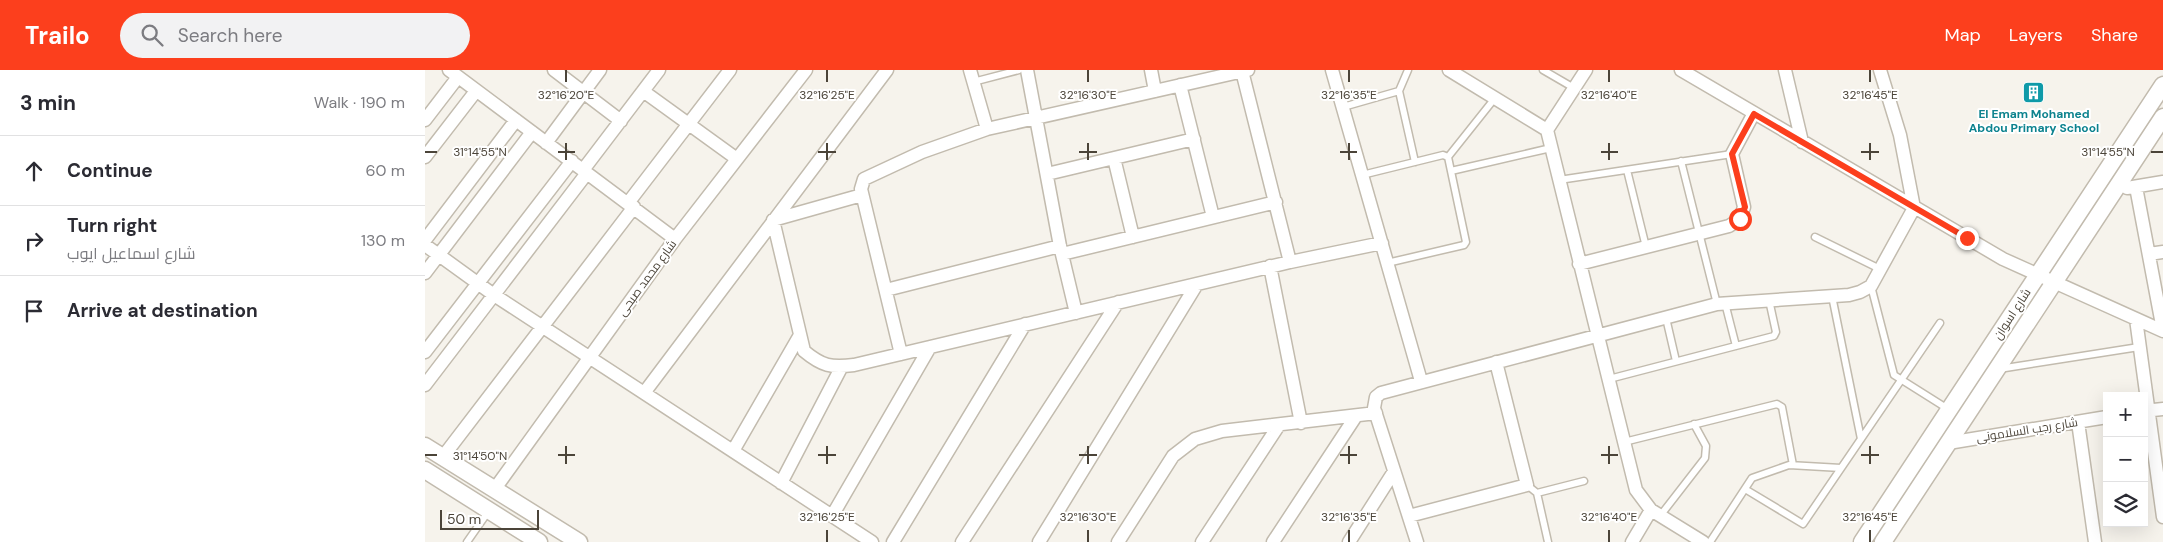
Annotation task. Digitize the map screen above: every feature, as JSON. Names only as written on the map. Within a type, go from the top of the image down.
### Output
[{"type":"street","points":[[554,70],[621,121]]},
{"type":"street","points":[[546,142],[600,70]]},
{"type":"street","points":[[425,385],[494,295],[659,70]]},
{"type":"street","points":[[442,458],[543,326],[729,70]]},
{"type":"street","points":[[644,393],[887,70]]},
{"type":"street","points":[[1027,70],[1061,250],[1075,312]]},
{"type":"street","points":[[1151,70],[1155,91]]},
{"type":"street","points":[[1332,70],[1421,381]]},
{"type":"street","points":[[1449,70],[1547,130]]},
{"type":"street","points":[[1586,70],[1547,130],[1623,442],[1636,490],[1655,513],[1703,542]]},
{"type":"street","points":[[1681,70],[2003,259],[2163,330]]},
{"type":"street","points":[[1785,70],[1802,142]]},
{"type":"street","points":[[1415,541],[1409,516],[1393,473],[1375,413],[1374,402],[1381,392],[1721,304],[1855,294],[1871,286],[1914,208],[1899,135],[1880,70]]},
{"type":"street","points":[[901,354],[862,194],[861,183],[865,179],[922,152],[987,129],[1037,117],[1245,71],[1291,262]]},
{"type":"street","name":"شارع محمد صبحى","points":[[493,490],[589,356],[675,239],[737,159],[799,72]]},
{"type":"street","points":[[425,120],[453,74],[675,239]]},
{"type":"street","points":[[972,76],[987,129]]},
{"type":"street","points":[[1180,85],[1213,218]]},
{"type":"street","name":"شارع اسوان","points":[[1862,542],[2163,85]]},
{"type":"street","points":[[425,157],[476,90]]},
{"type":"street","points":[[643,91],[737,159]]},
{"type":"street","points":[[1579,264],[1735,224],[1743,214],[1745,207],[1732,154],[1754,114]]},
{"type":"street","name":"شارع اسوان","points":[[1883,542],[2163,116]]},
{"type":"street","points":[[425,240],[516,120]]},
{"type":"street","points":[[425,273],[532,132]]},
{"type":"street","points":[[1047,174],[1194,139]]},
{"type":"street","points":[[1114,158],[1133,237]]},
{"type":"street","points":[[425,352],[572,161]]},
{"type":"street","points":[[2115,190],[2163,182]]},
{"type":"street","points":[[2136,187],[2163,330]]},
{"type":"street","points":[[773,220],[862,194]]},
{"type":"street","points":[[886,290],[1061,250],[1133,237],[1276,202]]},
{"type":"street","points":[[773,220],[804,351],[817,362],[829,366],[842,366],[901,354],[1270,266],[1381,243]]},
{"type":"street","points":[[425,245],[494,295],[872,542]]},
{"type":"street","points":[[2149,254],[2163,252]]},
{"type":"street","points":[[1270,266],[1301,423]]},
{"type":"street","points":[[1039,542],[1197,284]]},
{"type":"street","points":[[962,542],[1118,302]]},
{"type":"street","points":[[2135,319],[2143,392]]},
{"type":"street","points":[[893,542],[1025,324]]},
{"type":"street","points":[[733,451],[800,335]]},
{"type":"street","points":[[832,516],[930,347]]},
{"type":"street","points":[[1409,516],[1532,489],[1496,362]]},
{"type":"street","points":[[781,482],[842,366]]},
{"type":"street","points":[[2148,411],[2163,409]]},
{"type":"street","points":[[1118,542],[1173,456],[1183,446],[1208,434],[1375,413]]},
{"type":"street","points":[[1273,542],[1356,416]]},
{"type":"street","name":"شارع رجب السلامونى","points":[[1948,443],[2103,418]]},
{"type":"street","points":[[2077,422],[2095,542]]},
{"type":"street","points":[[1202,542],[1279,425]]},
{"type":"street","points":[[2148,429],[2163,517]]},
{"type":"street","points":[[425,446],[579,542]]},
{"type":"street","points":[[425,470],[539,542]]},
{"type":"street","points":[[1349,542],[1393,473]]},
{"type":"street","points":[[1632,542],[1655,513]]},
{"type":"lane","points":[[972,76],[1019,70]]},
{"type":"lane","points":[[1408,70],[1399,91],[1415,162]]},
{"type":"lane","points":[[1543,70],[1574,88]]},
{"type":"lane","points":[[1343,107],[1399,91]]},
{"type":"lane","points":[[1448,157],[1495,98]]},
{"type":"lane","points":[[1451,171],[1551,148]]},
{"type":"lane","points":[[1559,180],[1732,154]]},
{"type":"lane","points":[[1362,175],[1443,155],[1448,157]]},
{"type":"lane","points":[[1387,263],[1464,245],[1466,242],[1448,157]]},
{"type":"lane","points":[[1681,161],[1699,233],[1736,346]]},
{"type":"lane","points":[[1627,170],[1645,247]]},
{"type":"lane","points":[[1815,237],[1880,269]]},
{"type":"lane","points":[[1871,286],[1892,372],[1901,380],[1949,409]]},
{"type":"lane","points":[[1832,296],[1861,439]]},
{"type":"lane","points":[[1608,379],[1776,334],[1769,300]]},
{"type":"lane","points":[[1666,318],[1675,362]]},
{"type":"lane","points":[[1745,489],[1803,524],[1940,324]]},
{"type":"lane","points":[[1998,369],[2139,347]]},
{"type":"lane","points":[[1623,442],[1777,404],[1782,407],[1793,465]]},
{"type":"lane","points":[[1655,513],[1705,458],[1706,446],[1694,424]]},
{"type":"lane","points":[[1710,542],[1752,478],[1783,466],[1841,468]]},
{"type":"lane","points":[[1548,542],[1532,489],[1584,482]]},
{"type":"lane","points":[[467,542],[488,510]]},
{"type":"place","name":"El Emam Mohamed Abdou Primary School","points":[[2034,93]]},
{"type":"route","points":[[1740,219],[1745,207],[1732,154],[1754,114],[1967,238]]}]
